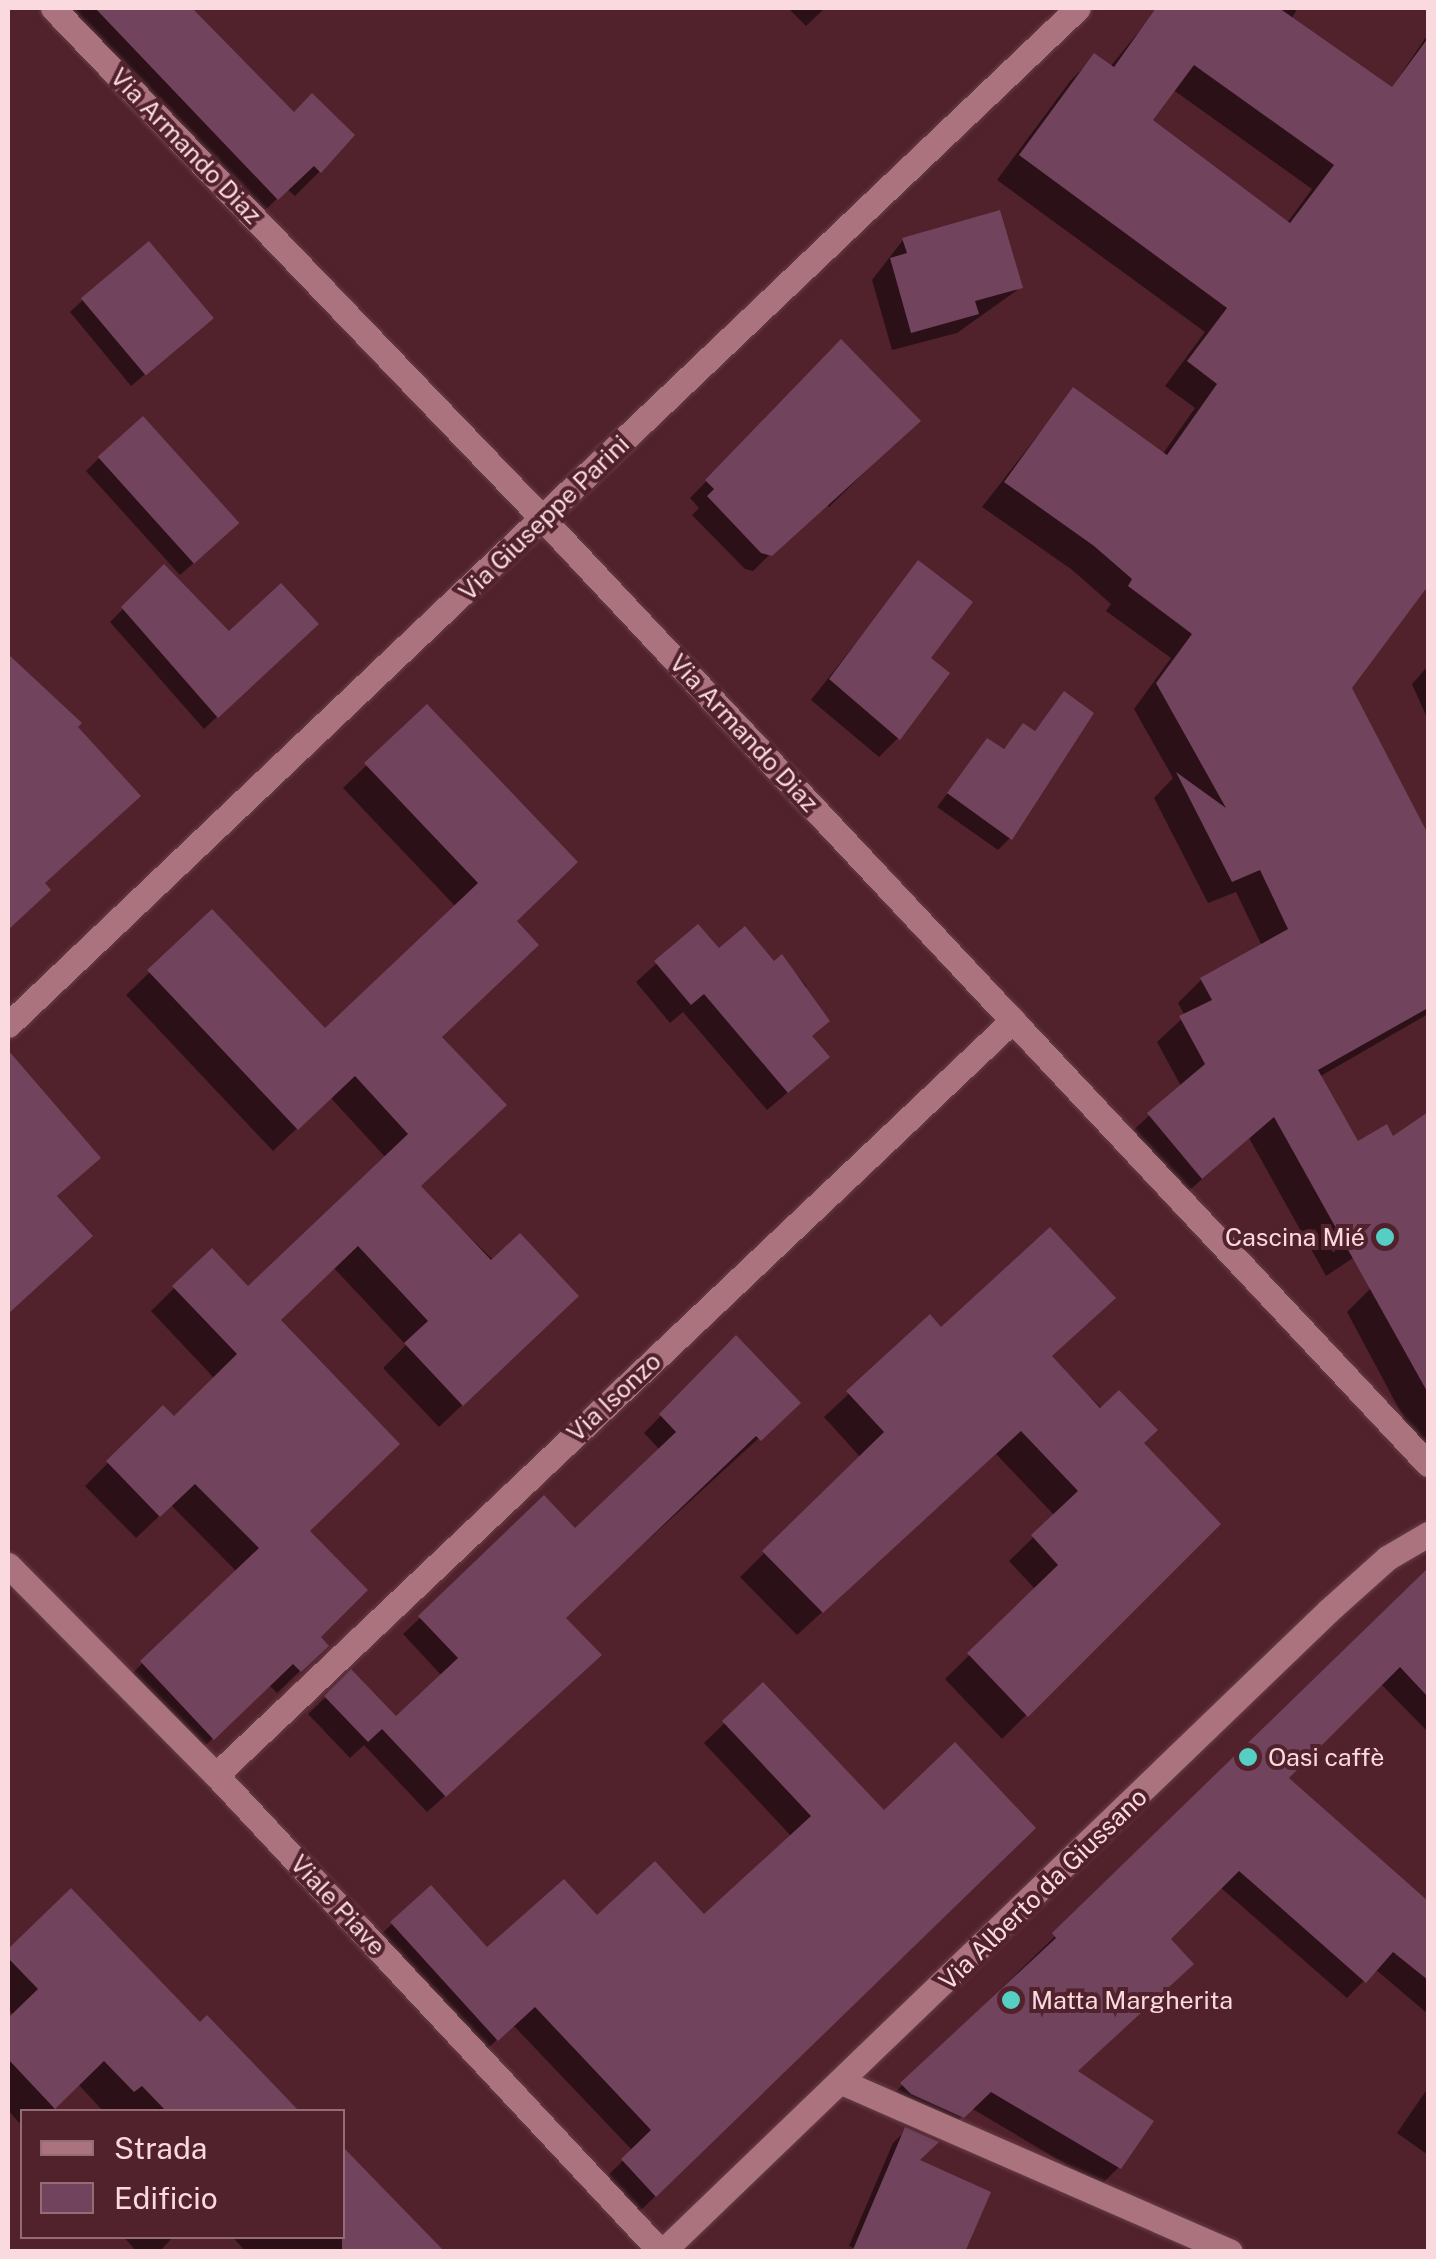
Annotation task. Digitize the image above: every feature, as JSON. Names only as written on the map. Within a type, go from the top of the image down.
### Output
[{"type":"street","name":"Via Armando Diaz","points":[[53,8],[543,519],[1428,1464]]},
{"type":"street","name":"Via Giuseppe Parini","points":[[8,1025],[1078,8]]},
{"type":"street","name":"Via Isonzo","points":[[216,1774],[1013,1020]]},
{"type":"street","name":"Via Alberto da Giussano","points":[[662,2252],[844,2083],[1328,1611],[1387,1558],[1428,1534]]},
{"type":"street","name":"Viale Piave","points":[[8,1565],[216,1774],[662,2252]]},
{"type":"street","points":[[844,2083],[1230,2252]]},
{"type":"building","points":[[95,8],[192,8],[294,112],[312,93],[355,135],[321,173],[314,166],[278,200]]},
{"type":"building","points":[[1156,8],[1279,8],[1392,87],[1428,38],[1428,586],[1352,688],[1428,834],[1428,1008],[1318,1070],[1358,1141],[1387,1124],[1393,1136],[1428,1112],[1428,1393],[1274,1117],[1202,1179],[1147,1113],[1205,1064],[1179,1016],[1212,1000],[1200,978],[1288,929],[1260,870],[1232,882],[1176,772],[1226,808],[1156,683],[1192,634],[1128,586],[1132,579],[1094,546],[1004,482],[1073,387],[1167,455],[1217,384],[1187,361],[1227,308],[1019,155],[1094,53],[1114,67]],"holes":[[[1194,65],[1334,165],[1290,223],[1153,120]]]},
{"type":"building","points":[[1000,210],[1023,288],[975,301],[979,314],[911,333],[890,258],[907,253],[902,238]]},
{"type":"building","points":[[149,241],[214,318],[146,376],[81,298]]},
{"type":"building","points":[[841,339],[921,421],[772,556],[761,553],[707,496],[714,489],[705,480]]},
{"type":"building","points":[[143,416],[239,523],[194,564],[98,457]]},
{"type":"building","points":[[918,560],[973,602],[931,658],[950,673],[900,740],[829,679]]},
{"type":"building","points":[[164,564],[229,631],[281,583],[319,624],[218,718],[121,607]]},
{"type":"building","points":[[8,654],[82,723],[78,727],[141,796],[45,883],[51,890],[8,930]]},
{"type":"building","points":[[1064,691],[1094,713],[1012,840],[947,793],[987,738],[1004,749],[1023,723],[1035,731]]},
{"type":"building","points":[[427,704],[578,862],[517,921],[539,945],[442,1037],[507,1105],[421,1186],[491,1260],[520,1233],[579,1296],[463,1406],[404,1343],[428,1321],[358,1246],[281,1320],[400,1444],[310,1531],[368,1590],[321,1637],[329,1646],[301,1672],[293,1664],[214,1740],[140,1661],[259,1548],[195,1484],[160,1517],[106,1461],[163,1405],[174,1416],[237,1354],[172,1286],[212,1248],[248,1286],[408,1134],[355,1076],[298,1130],[147,970],[212,909],[325,1028],[478,883],[364,763]]},
{"type":"building","points":[[698,924],[719,948],[745,926],[774,961],[782,954],[830,1021],[812,1036],[830,1057],[788,1093],[704,994],[691,1005],[654,961]]},
{"type":"building","points":[[8,1050],[101,1158],[57,1196],[93,1236],[8,1314]]},
{"type":"building","points":[[1050,1227],[1116,1298],[1052,1356],[1100,1408],[1119,1390],[1158,1430],[1144,1443],[1221,1524],[1028,1717],[967,1653],[1058,1565],[1031,1535],[1078,1491],[1021,1431],[823,1613],[762,1551],[884,1432],[846,1391],[930,1314],[941,1327]]},
{"type":"building","points":[[736,1335],[801,1403],[761,1441],[756,1436],[566,1618],[602,1655],[446,1797],[382,1729],[368,1742],[324,1696],[351,1669],[396,1716],[458,1658],[418,1616],[544,1495],[575,1528],[676,1432],[659,1414]]},
{"type":"building","points":[[1428,1568],[1428,1697],[1400,1667],[1289,1778],[1428,1901],[1428,1980],[1393,1952],[1366,1983],[1239,1871],[1171,1939],[1194,1964],[1078,2071],[1154,2121],[1121,2169],[991,2092],[964,2118],[911,2094],[900,2083],[1056,1938],[1052,1933]]},
{"type":"building","points":[[763,1682],[884,1810],[955,1742],[1036,1828],[656,2197],[621,2159],[651,2130],[535,2007],[498,2041],[390,1922],[431,1885],[487,1947],[564,1879],[597,1915],[655,1861],[704,1914],[811,1816],[722,1721]]},
{"type":"building","points":[[71,1888],[200,2022],[207,2015],[297,2109],[164,2109],[142,2086],[134,2092],[104,2061],[55,2109],[8,2059],[8,2018],[38,1989],[8,1958],[8,1949]]},
{"type":"building","points":[[905,2127],[939,2142],[920,2160],[991,2192],[965,2252],[852,2252]]},
{"type":"building","points":[[345,2149],[445,2252],[342,2252]]},
{"type":"place","name":"Cascina Mié","points":[[1385,1237]]},
{"type":"place","name":"Oasi caffè","points":[[1248,1757]]},
{"type":"place","name":"Matta Margherita","points":[[1011,2000]]}]
